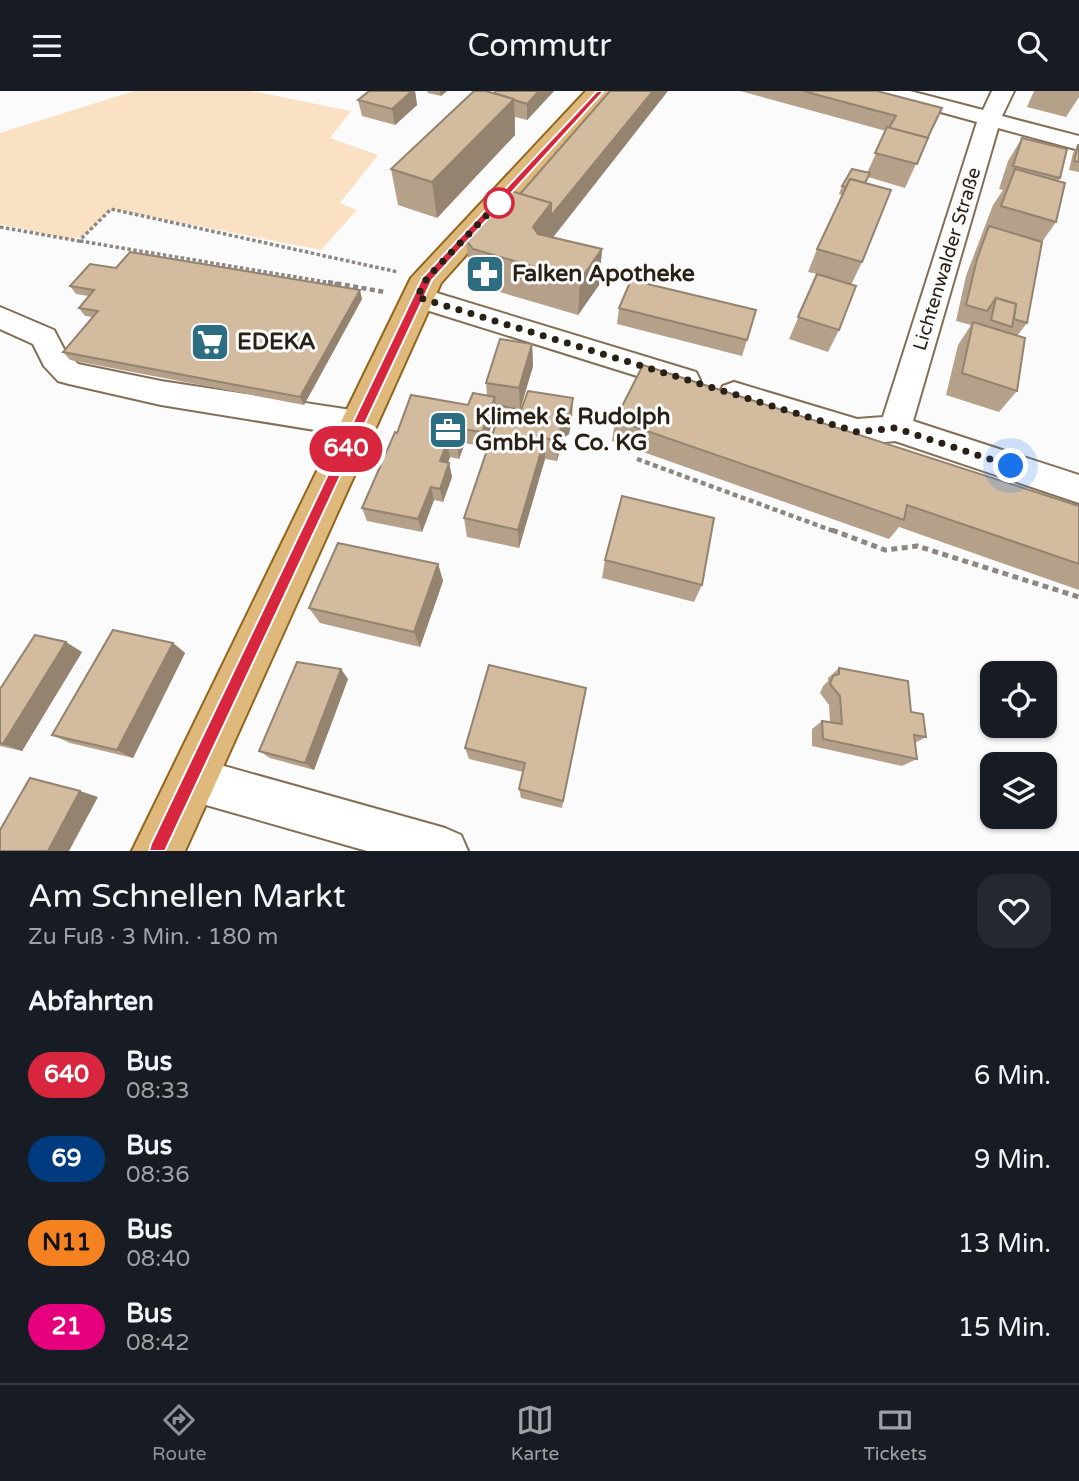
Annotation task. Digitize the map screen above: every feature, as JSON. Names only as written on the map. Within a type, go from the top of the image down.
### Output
[{"type":"main road","points":[[158,851],[422,288],[600,91]]},
{"type":"street","points":[[886,91],[989,121],[1079,143]]},
{"type":"street","name":"Lichtenwalder Straße","points":[[895,428],[989,121],[1003,91]]},
{"type":"street","points":[[422,288],[857,432],[895,428],[1079,489]]},
{"type":"street","points":[[0,317],[44,337],[54,358],[69,373],[162,393],[358,424]]},
{"type":"street","points":[[192,779],[445,851]]},
{"type":"path","points":[[79,241],[111,209],[422,288]]},
{"type":"path","points":[[0,227],[79,241],[422,288]]},
{"type":"path","points":[[637,459],[886,550],[917,546],[1079,597]]},
{"type":"shaded area","points":[[134,91],[251,91],[351,111],[330,138],[378,155],[340,203],[357,210],[321,250],[111,209],[88,233],[73,240],[0,224],[0,133]]},
{"type":"building","points":[[369,91],[412,91],[392,109],[358,100]]},
{"type":"building","points":[[474,91],[486,91],[514,99],[432,182],[391,169]]},
{"type":"building","points":[[539,91],[527,104],[494,93]]},
{"type":"building","points":[[610,91],[653,91],[551,216],[551,203],[520,194]]},
{"type":"building","points":[[803,91],[877,91],[942,108],[928,138],[889,128],[896,116]]},
{"type":"building","points":[[887,127],[928,138],[917,164],[875,153]]},
{"type":"building","points":[[1022,138],[1067,149],[1060,178],[1013,166]]},
{"type":"building","points":[[1079,145],[1079,162],[1074,161]]},
{"type":"building","points":[[852,169],[870,173],[865,183],[850,179],[846,187],[842,186]]},
{"type":"building","points":[[1015,169],[1065,183],[1056,222],[1001,206]]},
{"type":"building","points":[[850,179],[891,190],[862,262],[817,249]]},
{"type":"building","points":[[511,191],[551,203],[533,227],[538,234],[602,249],[580,280],[473,249],[466,240]]},
{"type":"building","points":[[989,226],[1042,242],[1027,323],[1014,319],[1016,304],[996,298],[987,311],[966,305],[977,259]]},
{"type":"building","points":[[130,252],[360,290],[300,397],[63,352],[98,311],[79,308],[94,290],[70,286],[90,264],[116,268]]},
{"type":"building","points":[[817,274],[856,286],[839,330],[798,317]]},
{"type":"building","points":[[631,280],[756,310],[747,340],[619,308]]},
{"type":"building","points":[[996,298],[1016,304],[1012,327],[991,320]]},
{"type":"building","points":[[973,322],[1025,338],[1017,391],[962,373]]},
{"type":"building","points":[[500,339],[532,344],[519,388],[486,383]]},
{"type":"building","points":[[643,365],[1079,506],[1079,564],[907,505],[904,520],[615,420]]},
{"type":"building","points":[[528,391],[573,398],[570,413],[564,417],[557,441],[545,438],[518,530],[464,518],[502,406],[521,410]]},
{"type":"building","points":[[473,393],[495,397],[482,432],[463,429],[457,445],[447,443],[440,461],[449,463],[440,489],[431,487],[418,519],[362,508],[395,432],[397,433],[411,395],[468,405]]},
{"type":"building","points":[[622,496],[714,518],[702,585],[605,560]]},
{"type":"building","points":[[338,543],[438,564],[414,632],[309,608]]},
{"type":"building","points":[[113,630],[173,643],[117,750],[52,735]]},
{"type":"building","points":[[35,635],[66,642],[3,744],[0,743],[0,689]]},
{"type":"building","points":[[297,662],[341,669],[305,763],[259,751]]},
{"type":"building","points":[[489,665],[586,688],[563,801],[519,789],[525,763],[465,748]]},
{"type":"building","points":[[839,668],[908,681],[911,712],[923,714],[926,737],[914,735],[917,759],[823,739],[822,721],[842,724],[840,696],[830,684],[833,676],[839,674]]},
{"type":"building","points":[[30,778],[80,791],[48,851],[0,851],[0,830]]},
{"type":"bus line","name":"640","points":[[158,851],[427,278],[600,91]]},
{"type":"place","name":"Falken Apotheke","points":[[485,274]]},
{"type":"place","name":"EDEKA","points":[[210,342]]},
{"type":"place","name":"Klimek & Rudolph GmbH & Co. KG","points":[[448,430]]},
{"type":"route","points":[[499,203],[501,200],[427,278],[417,297],[857,432],[895,428],[1011,466]]}]
